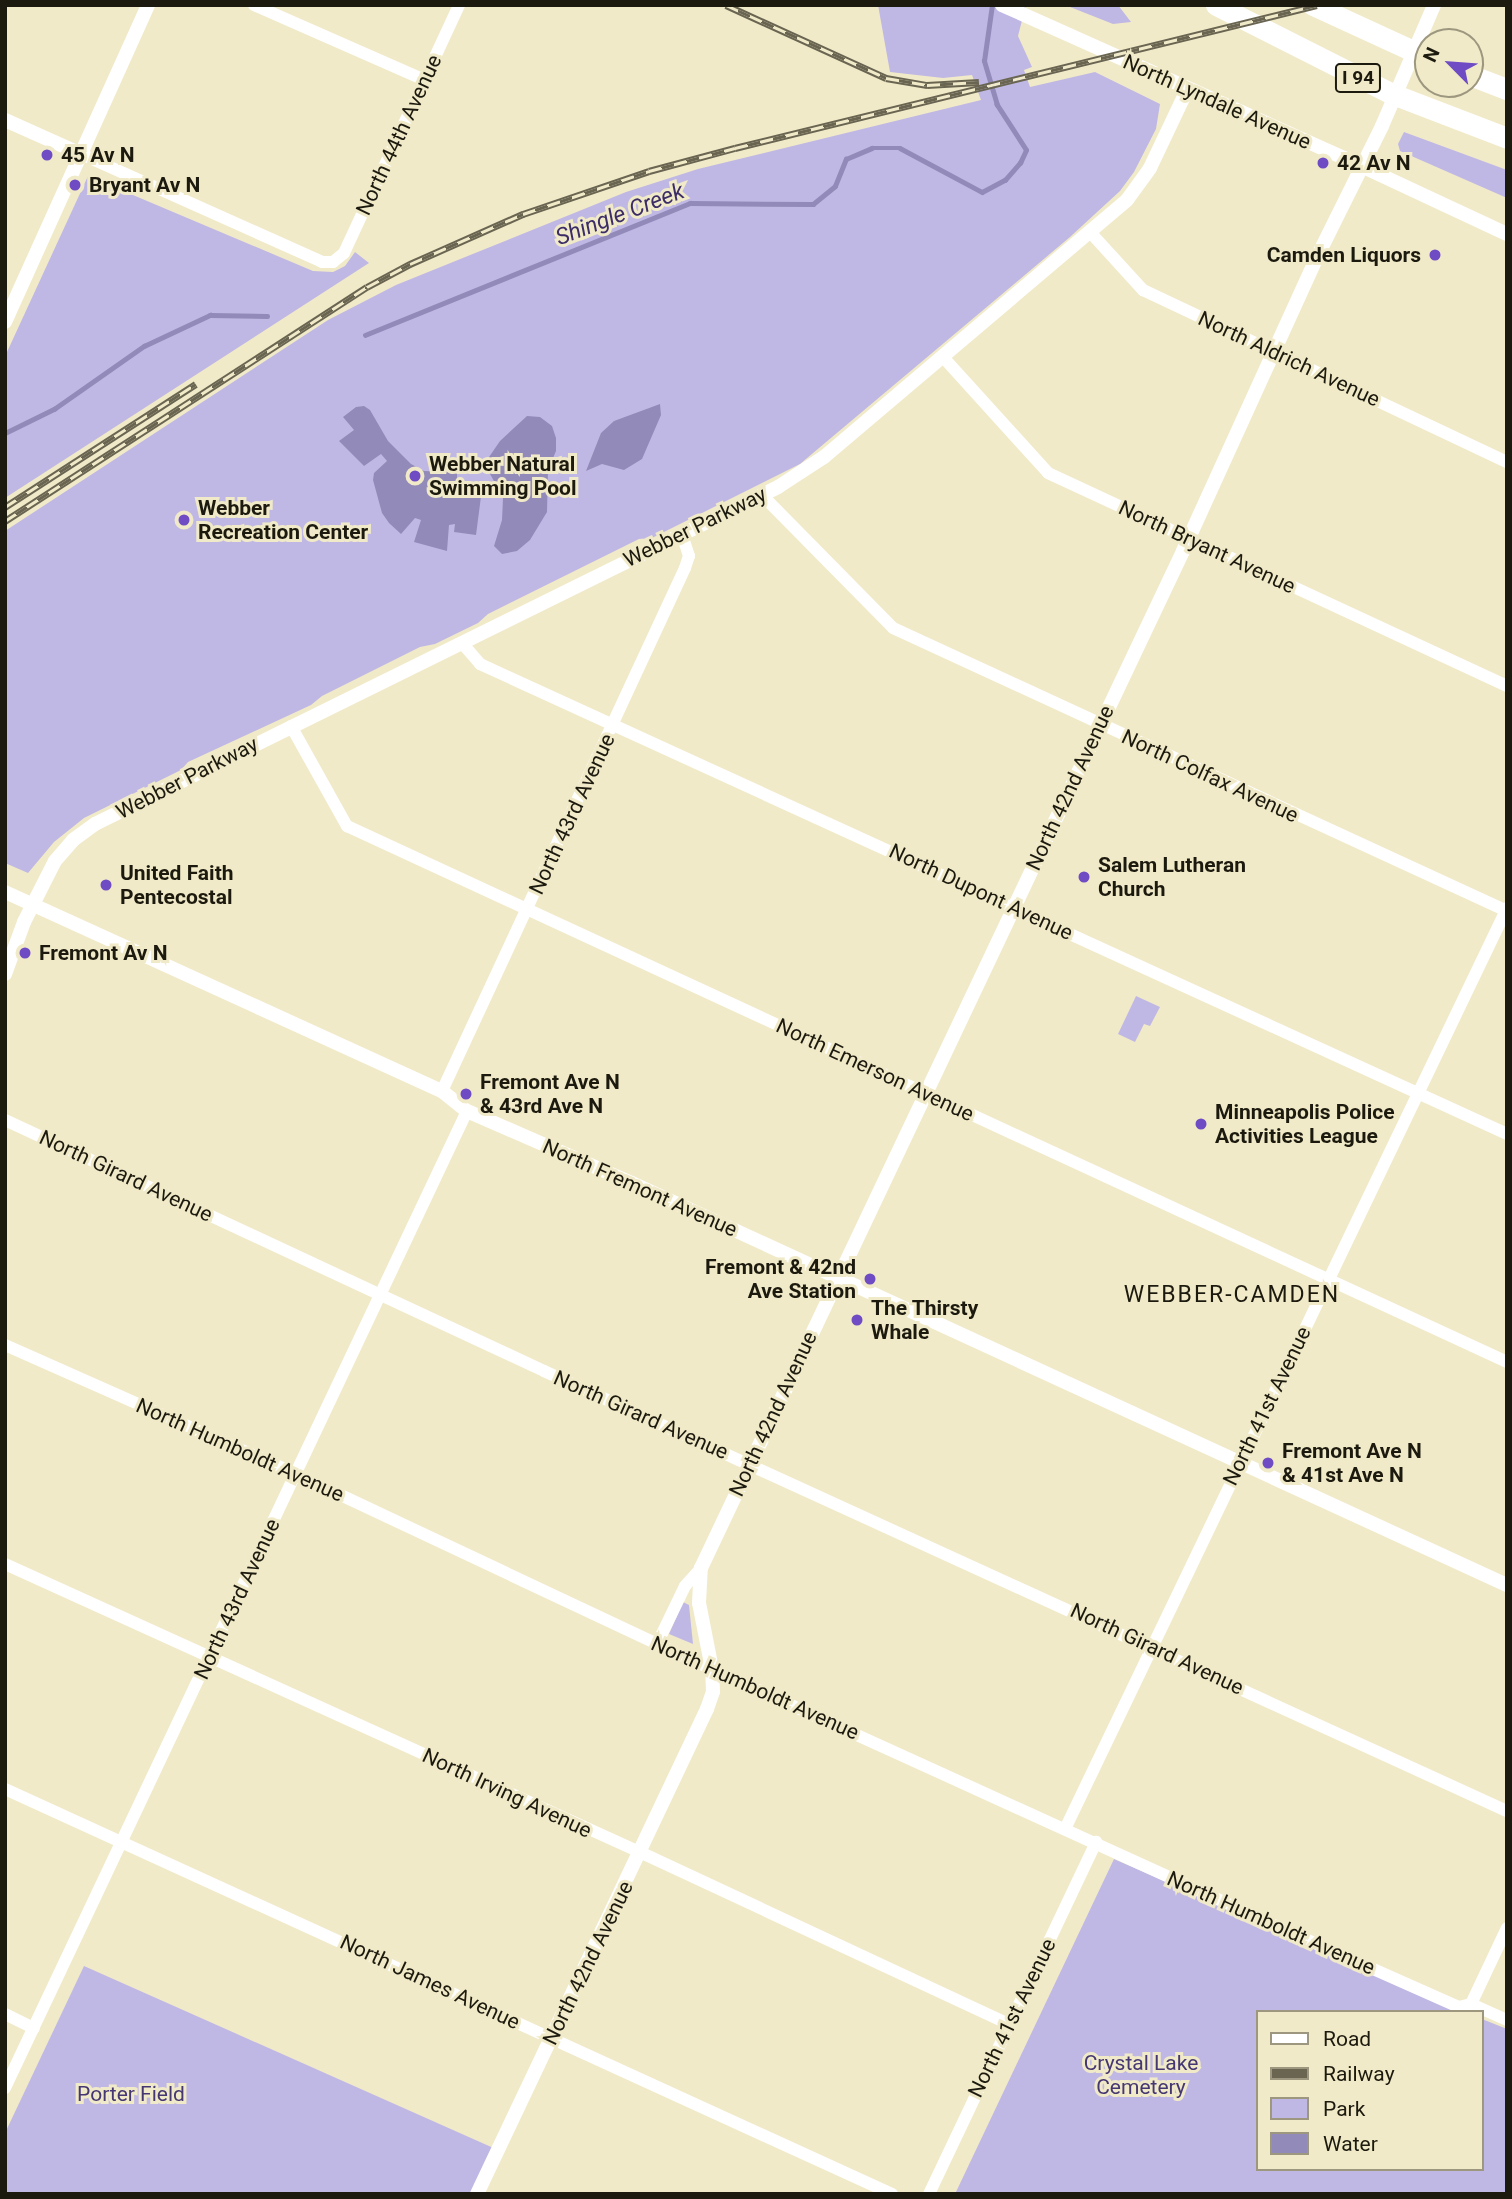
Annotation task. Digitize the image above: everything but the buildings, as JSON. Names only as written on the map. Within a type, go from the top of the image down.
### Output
[{"type":"highway","name":"I 94","points":[[1216,5],[1282,41],[1390,93],[1507,138]]},
{"type":"highway","name":"I 94","points":[[1313,5],[1414,52]]},
{"type":"highway","points":[[1484,80],[1507,89]]},
{"type":"street","points":[[5,322],[148,5]]},
{"type":"street","points":[[254,5],[425,80]]},
{"type":"street","name":"North 44th Avenue","points":[[81,154],[322,262],[333,262],[344,253],[459,5]]},
{"type":"street","name":"North Lyndale Avenue","points":[[1003,5],[1507,234]]},
{"type":"street","name":"North 42nd Avenue","points":[[657,1644],[685,1586],[701,1568],[1188,538],[1360,166],[1382,126],[1434,5]]},
{"type":"street","name":"Webber Parkway","points":[[32,904],[55,861],[73,840],[95,824],[802,474],[1127,200],[1144,178],[1187,90]]},
{"type":"street","points":[[5,120],[81,154]]},
{"type":"street","name":"North Aldrich Avenue","points":[[1090,232],[1143,290],[1507,462]]},
{"type":"street","name":"North Bryant Avenue","points":[[943,357],[1048,473],[1507,686]]},
{"type":"street","name":"North Colfax Avenue","points":[[761,494],[893,628],[1506,910]]},
{"type":"street","name":"North 43rd Avenue","points":[[442,1091],[685,568],[689,556],[682,534]]},
{"type":"street","name":"North Dupont Avenue","points":[[462,643],[480,664],[1507,1134]]},
{"type":"street","name":"North Emerson Avenue","points":[[292,726],[347,825],[1507,1362]]},
{"type":"street","name":"North Fremont Avenue","points":[[5,892],[442,1091],[467,1111],[632,1182],[1507,1585]]},
{"type":"street","points":[[5,974],[32,904]]},
{"type":"street","name":"North 41st Avenue","points":[[1065,1829],[1506,910]]},
{"type":"street","name":"North 43rd Avenue","points":[[5,2088],[467,1111]]},
{"type":"street","name":"North Girard Avenue","points":[[5,1120],[380,1295],[1507,1811]]},
{"type":"street","name":"North Humboldt Avenue","points":[[5,1345],[296,1474],[657,1644],[1459,2007],[1471,2004],[1507,2020]]},
{"type":"street","name":"North Irving Avenue","points":[[5,1564],[645,1854],[1008,2024]]},
{"type":"street","name":"North 42nd Avenue","points":[[477,2194],[707,1709],[713,1692],[712,1669],[699,1603],[701,1568]]},
{"type":"street","name":"North James Avenue","points":[[5,1789],[892,2194]]},
{"type":"street","name":"North 41st Avenue","points":[[929,2194],[1096,1842]]},
{"type":"street","points":[[1471,2004],[1507,1928]]},
{"type":"street","points":[[5,2014],[34,2028]]},
{"type":"green space","points":[[878,5],[1026,5],[1018,36],[1032,67],[1024,70],[1030,87],[1095,72],[1160,104],[1156,129],[1134,172],[1120,191],[1070,237],[800,464],[652,538],[639,539],[488,614],[478,623],[435,644],[420,647],[322,696],[311,705],[188,762],[181,770],[84,818],[54,842],[28,873],[5,863],[5,531],[328,320],[396,285],[626,192],[698,169],[981,100],[972,75],[943,78],[890,72]]},
{"type":"green space","points":[[1065,5],[1118,5],[1131,22],[1113,24]]},
{"type":"green space","points":[[1404,132],[1507,170],[1507,198],[1400,151],[1398,144]]},
{"type":"green space","points":[[88,176],[313,271],[333,272],[345,266],[355,252],[369,263],[5,498],[7,352]]},
{"type":"green space","points":[[1136,996],[1160,1007],[1150,1026],[1144,1024],[1135,1042],[1118,1034]]},
{"type":"green space","points":[[683,1602],[689,1605],[693,1644],[669,1634]]},
{"type":"green space","name":"Crystal Lake Cemetery","points":[[1114,1859],[1461,2010],[1256,2010],[1256,2171],[1484,2171],[1484,2020],[1507,2029],[1507,2194],[955,2194]]},
{"type":"green space","name":"Porter Field","points":[[84,1966],[498,2150],[477,2194],[5,2194],[5,2133]]},
{"type":"water","points":[[660,404],[661,415],[642,459],[624,470],[602,464],[586,471],[601,433],[614,421]]},
{"type":"water","name":"Webber Natural Swimming Pool","points":[[364,406],[370,410],[388,441],[411,464],[424,471],[457,472],[457,485],[482,489],[476,535],[454,532],[455,524],[449,525],[447,551],[414,542],[421,520],[415,518],[401,534],[389,523],[382,513],[373,480],[374,473],[387,461],[381,454],[364,466],[339,441],[354,430],[343,417],[356,407]]},
{"type":"water","points":[[527,416],[540,417],[552,426],[556,438],[556,451],[548,470],[547,512],[530,540],[517,551],[502,554],[494,546],[502,520],[503,498],[489,472],[487,460],[500,441]]},
{"type":"waterway","name":"Shingle Creek","points":[[365,335],[690,203],[813,204],[835,186],[846,159],[872,148],[900,148],[982,192],[1005,180],[1020,163],[1026,150],[997,105],[984,61],[992,5]]},
{"type":"waterway","name":"Shingle Creek","points":[[5,433],[54,409],[144,346],[210,315],[267,316]]},
{"type":"railway","points":[[726,5],[886,78],[927,85],[979,82]]},
{"type":"railway","points":[[5,521],[367,287],[410,264],[523,214],[649,171],[735,148],[1317,5]]},
{"type":"railway","points":[[5,507],[196,384]]},
{"type":"place","name":"45 Av N","points":[[47,155]]},
{"type":"place","name":"42 Av N","points":[[1323,163]]},
{"type":"place","name":"Bryant Av N","points":[[75,185]]},
{"type":"place","name":"Camden Liquors","points":[[1435,255]]},
{"type":"place","name":"Webber Natural Swimming Pool","points":[[415,476]]},
{"type":"place","name":"Webber Recreation Center","points":[[184,520]]},
{"type":"place","name":"Salem Lutheran Church","points":[[1084,877]]},
{"type":"place","name":"United Faith Pentecostal","points":[[106,885]]},
{"type":"place","name":"Fremont Av N","points":[[25,953]]},
{"type":"place","name":"Fremont Ave N & 43rd Ave N","points":[[466,1094]]},
{"type":"place","name":"Minneapolis Police Activities League","points":[[1201,1124]]},
{"type":"place","name":"Fremont & 42nd Ave Station","points":[[870,1279]]},
{"type":"place","name":"The Thirsty Whale","points":[[857,1320]]},
{"type":"place","name":"Fremont Ave N & 41st Ave N","points":[[1268,1463]]},
{"type":"district","name":"WEBBER-CAMDEN","points":[[1232,1295]]}]
